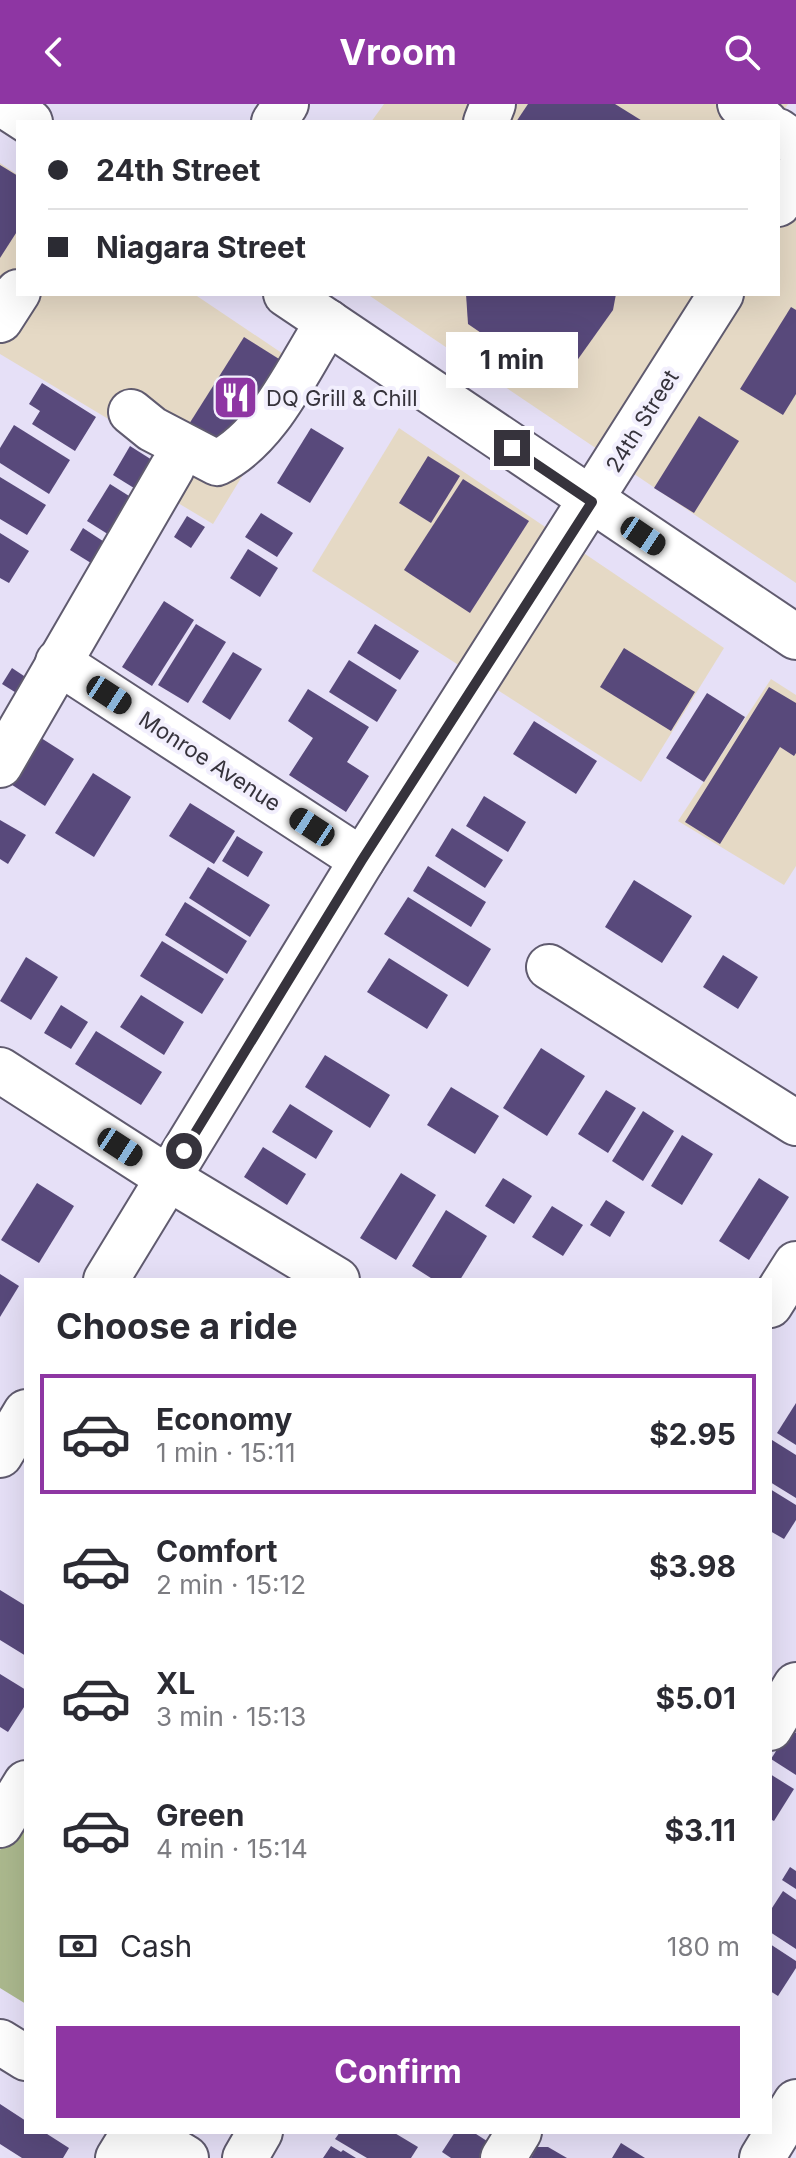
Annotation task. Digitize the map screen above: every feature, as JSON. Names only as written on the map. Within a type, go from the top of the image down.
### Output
[{"type":"street","points":[[2,104],[27,120]]},
{"type":"street","points":[[740,104],[762,120]]},
{"type":"street","points":[[780,201],[796,175]]},
{"type":"street","points":[[0,320],[16,295]]},
{"type":"street","points":[[289,296],[796,637]]},
{"type":"street","name":"24th Street","points":[[107,1278],[362,860],[592,502],[709,299]]},
{"type":"street","points":[[131,412],[152,429],[217,463],[236,454],[261,429],[328,322]]},
{"type":"street","points":[[0,765],[172,468]]},
{"type":"street","name":"Monroe Avenue","points":[[58,662],[362,860]]},
{"type":"street","points":[[549,967],[796,1123]]},
{"type":"street","points":[[0,1070],[168,1178],[334,1278]]},
{"type":"street","points":[[772,1302],[796,1264]]},
{"type":"street","points":[[0,1455],[24,1415]]},
{"type":"street","points":[[772,1725],[796,1685]]},
{"type":"street","points":[[0,2042],[24,2057]]},
{"type":"street","points":[[762,2158],[796,2102]]},
{"type":"street","points":[[118,2158],[133,2134]]},
{"type":"street","points":[[146,2134],[186,2158]]},
{"type":"street","points":[[245,2158],[259,2134]]},
{"type":"street","points":[[503,2158],[518,2134]]},
{"type":"shaded area","points":[[384,104],[788,104],[777,120],[372,120]]},
{"type":"shaded area","points":[[0,163],[16,174],[16,296],[197,296],[307,370],[213,524],[173,500],[190,468],[0,354]]},
{"type":"shaded area","points":[[780,193],[796,204],[796,583],[370,296],[780,296]]},
{"type":"shaded area","points":[[399,428],[724,648],[641,782],[312,571]]},
{"type":"shaded area","points":[[771,679],[796,695],[796,866],[784,885],[678,821]]},
{"type":"green space","points":[[16,1824],[24,1830],[24,2003],[0,1988],[0,1850]]},
{"type":"building","points":[[528,104],[615,104],[641,120],[517,120]]},
{"type":"building","points":[[0,165],[16,175],[16,233],[0,258]]},
{"type":"building","points":[[466,296],[616,296],[613,310],[566,376],[534,369],[468,324]]},
{"type":"building","points":[[791,307],[796,310],[796,394],[783,415],[740,389]]},
{"type":"building","name":"DQ Grill & Chill","points":[[244,337],[287,364],[214,451],[184,432]]},
{"type":"building","points":[[42,383],[96,417],[75,451],[32,424],[40,411],[29,404]]},
{"type":"building","points":[[699,416],[739,441],[694,513],[654,488]]},
{"type":"building","points":[[14,425],[70,460],[49,494],[0,463],[0,448]]},
{"type":"building","points":[[311,428],[344,448],[310,503],[277,483]]},
{"type":"building","points":[[130,446],[160,465],[142,493],[113,475]]},
{"type":"building","points":[[428,456],[460,476],[431,523],[399,503]]},
{"type":"building","points":[[0,477],[46,505],[27,535],[0,519]]},
{"type":"building","points":[[463,479],[529,521],[470,613],[404,570]]},
{"type":"building","points":[[110,484],[137,501],[114,538],[87,521]]},
{"type":"building","points":[[261,513],[293,533],[277,557],[245,537]]},
{"type":"building","points":[[187,516],[205,527],[191,548],[174,537]]},
{"type":"building","points":[[83,528],[112,547],[99,568],[70,550]]},
{"type":"building","points":[[0,533],[29,551],[9,583],[0,578]]},
{"type":"building","points":[[248,549],[278,568],[260,597],[230,578]]},
{"type":"building","points":[[164,601],[194,620],[152,686],[122,667]]},
{"type":"building","points":[[196,624],[226,642],[188,703],[158,685]]},
{"type":"building","points":[[375,624],[419,651],[400,680],[357,653]]},
{"type":"building","points":[[624,648],[695,692],[671,731],[600,687]]},
{"type":"building","points":[[233,652],[262,669],[230,720],[202,702]]},
{"type":"building","points":[[349,660],[397,690],[377,722],[329,692]]},
{"type":"building","points":[[12,668],[27,678],[18,694],[2,684]]},
{"type":"building","points":[[769,687],[796,703],[796,753],[794,756],[780,747],[720,844],[685,822]]},
{"type":"building","points":[[308,689],[369,727],[347,762],[369,776],[346,812],[289,775],[313,738],[288,721]]},
{"type":"building","points":[[707,693],[745,717],[704,782],[666,758]]},
{"type":"building","points":[[534,721],[597,761],[576,794],[513,754]]},
{"type":"building","points":[[38,736],[74,759],[45,806],[9,783]]},
{"type":"building","points":[[93,773],[131,797],[94,857],[55,833]]},
{"type":"building","points":[[484,796],[526,822],[508,852],[466,826]]},
{"type":"building","points":[[190,803],[235,831],[214,864],[169,836]]},
{"type":"building","points":[[0,820],[26,835],[8,864],[0,859]]},
{"type":"building","points":[[452,828],[503,860],[485,888],[435,856]]},
{"type":"building","points":[[237,836],[263,852],[248,877],[222,861]]},
{"type":"building","points":[[428,866],[486,902],[471,927],[413,891]]},
{"type":"building","points":[[208,867],[270,905],[250,937],[189,898]]},
{"type":"building","points":[[634,880],[692,916],[662,963],[605,927]]},
{"type":"building","points":[[408,897],[491,949],[468,987],[384,934]]},
{"type":"building","points":[[185,902],[247,941],[227,974],[165,935]]},
{"type":"building","points":[[162,941],[224,979],[202,1014],[140,976]]},
{"type":"building","points":[[723,955],[758,977],[738,1009],[703,987]]},
{"type":"building","points":[[26,957],[58,977],[31,1020],[0,1001]]},
{"type":"building","points":[[389,958],[448,995],[427,1029],[367,992]]},
{"type":"building","points":[[141,995],[184,1022],[164,1055],[120,1027]]},
{"type":"building","points":[[61,1005],[88,1022],[71,1049],[44,1033]]},
{"type":"building","points":[[96,1031],[162,1072],[141,1105],[75,1064]]},
{"type":"building","points":[[541,1048],[585,1076],[547,1136],[503,1108]]},
{"type":"building","points":[[325,1055],[390,1095],[370,1128],[305,1087]]},
{"type":"building","points":[[451,1087],[499,1116],[475,1154],[427,1125]]},
{"type":"building","points":[[606,1090],[636,1108],[608,1153],[578,1134]]},
{"type":"building","points":[[290,1104],[333,1131],[316,1159],[272,1132]]},
{"type":"building","points":[[643,1111],[674,1131],[643,1181],[612,1161]]},
{"type":"building","points":[[682,1135],[713,1154],[682,1205],[651,1186]]},
{"type":"building","points":[[263,1147],[306,1174],[287,1205],[244,1177]]},
{"type":"building","points":[[401,1173],[436,1195],[396,1260],[360,1238]]},
{"type":"building","points":[[503,1178],[532,1196],[514,1224],[485,1206]]},
{"type":"building","points":[[759,1178],[789,1197],[749,1260],[719,1241]]},
{"type":"building","points":[[37,1183],[74,1206],[39,1263],[1,1240]]},
{"type":"building","points":[[606,1200],[625,1212],[610,1237],[590,1225]]},
{"type":"building","points":[[552,1206],[583,1225],[563,1256],[532,1237]]},
{"type":"building","points":[[446,1210],[487,1236],[461,1278],[431,1278],[412,1266]]},
{"type":"building","points":[[0,1274],[19,1286],[0,1317]]},
{"type":"building","points":[[796,1403],[796,1445],[777,1433]]},
{"type":"building","points":[[772,1440],[796,1455],[796,1498],[772,1483]]},
{"type":"building","points":[[772,1490],[796,1505],[796,1520],[784,1539],[772,1532]]},
{"type":"building","points":[[0,1590],[24,1605],[24,1655],[0,1640]]},
{"type":"building","points":[[0,1674],[24,1689],[24,1707],[8,1732],[0,1727]]},
{"type":"building","points":[[790,1729],[796,1733],[796,1775],[772,1757]]},
{"type":"building","points":[[772,1775],[794,1789],[772,1820]]},
{"type":"building","points":[[790,1867],[796,1871],[796,1889],[782,1880]]},
{"type":"building","points":[[783,1891],[796,1900],[796,1949],[772,1933],[772,1908]]},
{"type":"building","points":[[772,1945],[796,1961],[796,1968],[778,1996],[772,1992]]},
{"type":"building","points":[[0,2104],[24,2120],[24,2134],[47,2134],[69,2148],[63,2158],[22,2158],[0,2144]]},
{"type":"building","points":[[339,2134],[396,2134],[418,2147],[411,2158],[367,2158],[335,2139]]},
{"type":"building","points":[[454,2134],[476,2134],[490,2143],[480,2158],[451,2158],[442,2152]]},
{"type":"building","points":[[621,2143],[645,2158],[612,2158]]},
{"type":"building","points":[[331,2146],[341,2152],[343,2150],[356,2158],[323,2158]]},
{"type":"building","points":[[537,2147],[548,2147],[567,2158],[531,2158]]},
{"type":"place","name":"DQ Grill & Chill","points":[[235,398]]},
{"type":"route","points":[[184,1151],[362,860],[592,502],[512,448]]}]
